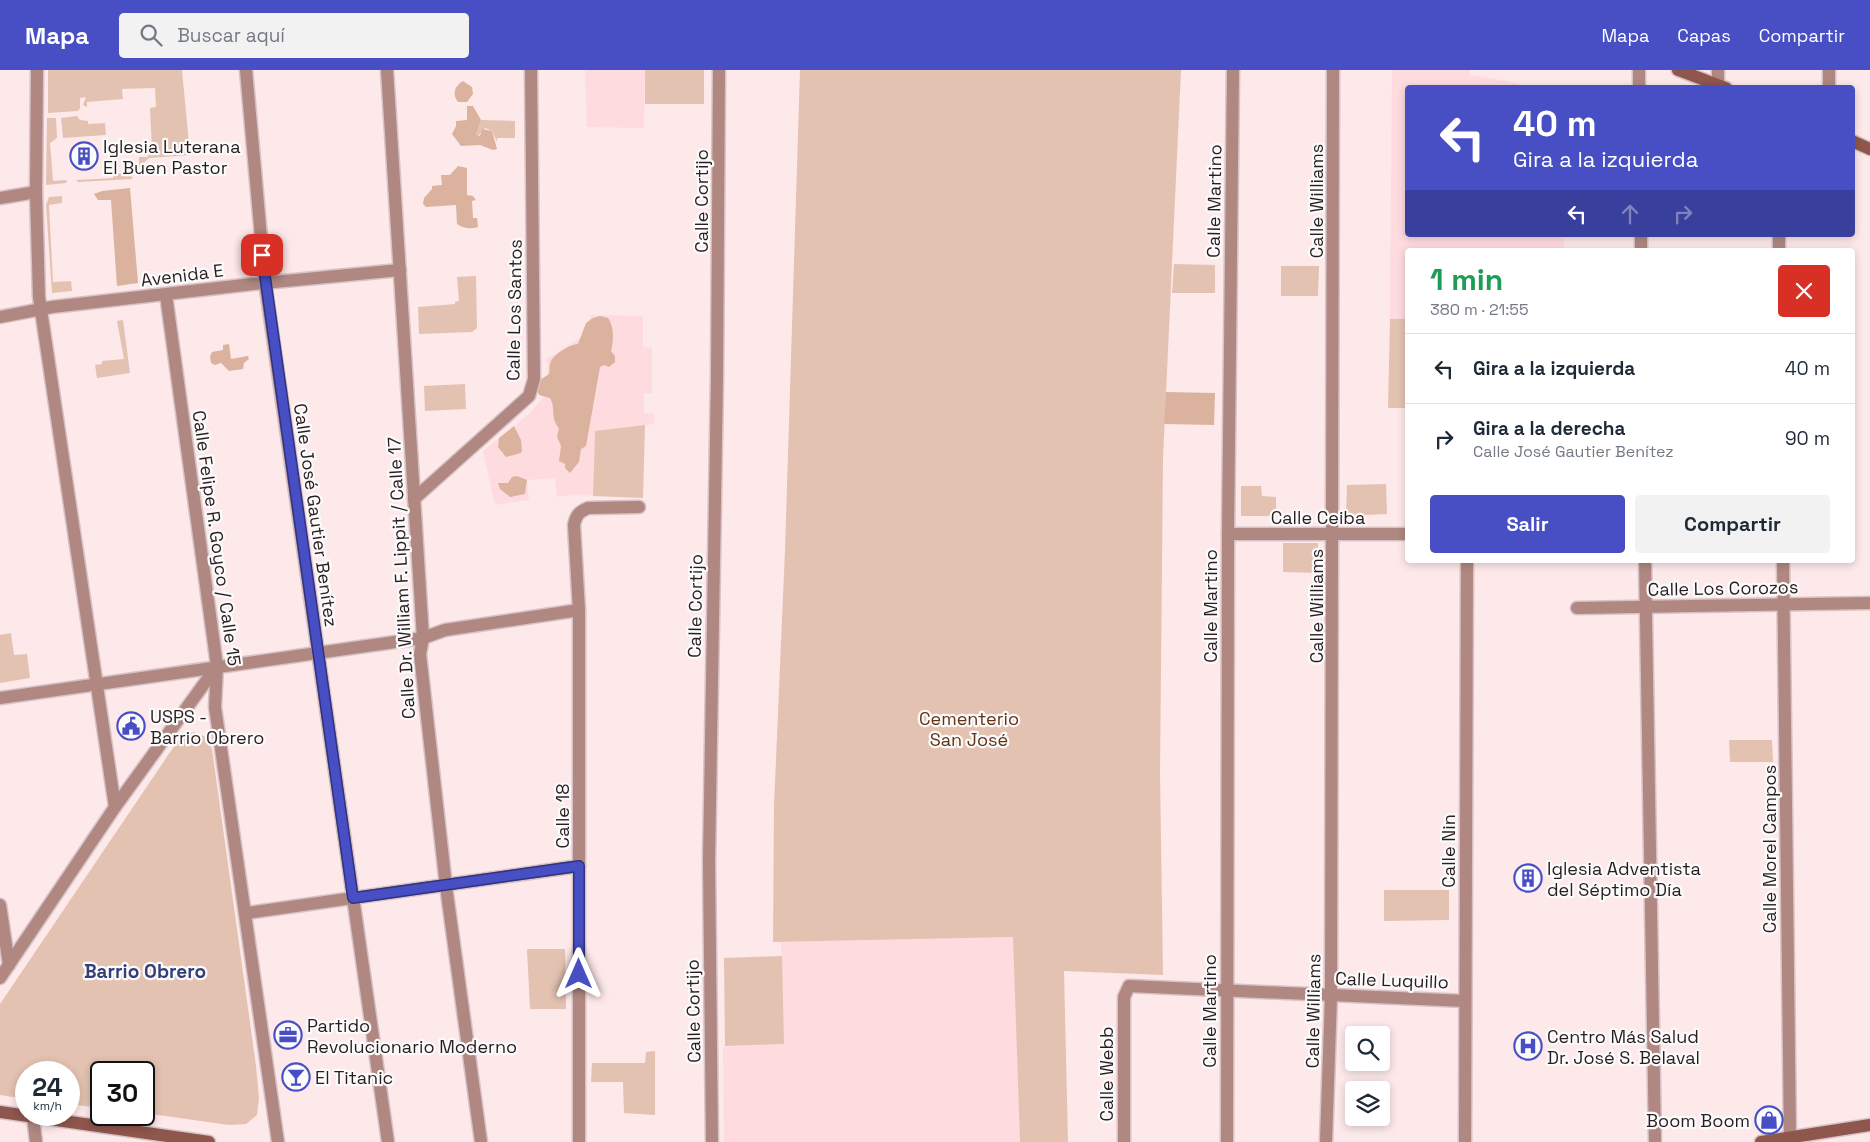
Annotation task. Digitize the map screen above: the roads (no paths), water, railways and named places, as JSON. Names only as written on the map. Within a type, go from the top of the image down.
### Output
[{"type":"street","points":[[38,70],[36,192],[41,309],[115,807]]},
{"type":"street","name":"Calle José Gautier Benítez","points":[[246,70],[265,282],[388,1142]]},
{"type":"street","name":"Calle Dr. William F. Lippit / Calle 17","points":[[387,70],[423,638],[420,654],[446,886],[481,1142]]},
{"type":"street","name":"Calle Los Santos","points":[[414,499],[529,396],[534,379],[530,70]]},
{"type":"street","name":"Calle Cortijo","points":[[712,1142],[709,862],[717,369],[719,70]]},
{"type":"street","name":"Calle Martino","points":[[1227,1142],[1228,534],[1233,70]]},
{"type":"street","name":"Calle Williams","points":[[1326,1142],[1332,996],[1334,534],[1333,70]]},
{"type":"street","points":[[1639,70],[1639,85]]},
{"type":"street","points":[[1678,70],[1719,85]]},
{"type":"street","points":[[1718,70],[1722,85]]},
{"type":"street","points":[[1829,70],[1829,85]]},
{"type":"street","points":[[1855,142],[1870,149]]},
{"type":"street","points":[[0,198],[36,192]]},
{"type":"street","name":"Avenida E","points":[[0,317],[41,309],[265,282],[400,270]]},
{"type":"street","name":"Calle Felipe R. Goyco / Calle 15","points":[[166,295],[218,666],[216,707],[247,913],[278,1142]]},
{"type":"street","name":"Calle 18","points":[[579,1142],[579,610],[574,525],[580,511],[588,508],[639,507]]},
{"type":"street","name":"Calle Ceiba","points":[[1228,534],[1405,534]]},
{"type":"street","name":"Calle Nin","points":[[1465,1142],[1468,563]]},
{"type":"street","points":[[1645,563],[1655,1142]]},
{"type":"street","name":"Calle Morel Campos","points":[[1783,563],[1790,1137]]},
{"type":"street","name":"Calle Los Corozos","points":[[1578,608],[1870,603]]},
{"type":"street","points":[[0,698],[96,682],[423,638],[445,630],[579,610]]},
{"type":"street","points":[[0,978],[115,807],[218,666]]},
{"type":"street","points":[[247,913],[579,866]]},
{"type":"street","points":[[0,905],[9,965]]},
{"type":"street","name":"Calle Luquillo","points":[[1124,1005],[1125,991],[1132,986],[1465,1001]]},
{"type":"street","name":"Calle Webb","points":[[1124,1005],[1124,1142]]},
{"type":"street","points":[[0,1112],[15,1114]]},
{"type":"street","points":[[80,1125],[158,1138],[209,1142]]},
{"type":"street","points":[[1761,1142],[1870,1125]]},
{"type":"street","points":[[34,1126],[36,1142]]},
{"type":"place","name":"Iglesia Luterana El Buen Pastor","points":[[84,156]]},
{"type":"place","name":"USPS - Barrio Obrero","points":[[131,726]]},
{"type":"place","name":"Iglesia Adventista del Séptimo Día","points":[[1528,878]]},
{"type":"place","name":"Partido Revolucionario Moderno","points":[[288,1035]]},
{"type":"place","name":"Centro Más Salud Dr. José S. Belaval","points":[[1528,1046]]},
{"type":"place","name":"El Titanic","points":[[296,1077]]},
{"type":"place","name":"Boom Boom","points":[[1769,1120]]},
{"type":"district","name":"Barrio Obrero","points":[[145,971]]},
{"type":"park label","name":"Cementerio San José","points":[[969,728]]}]
